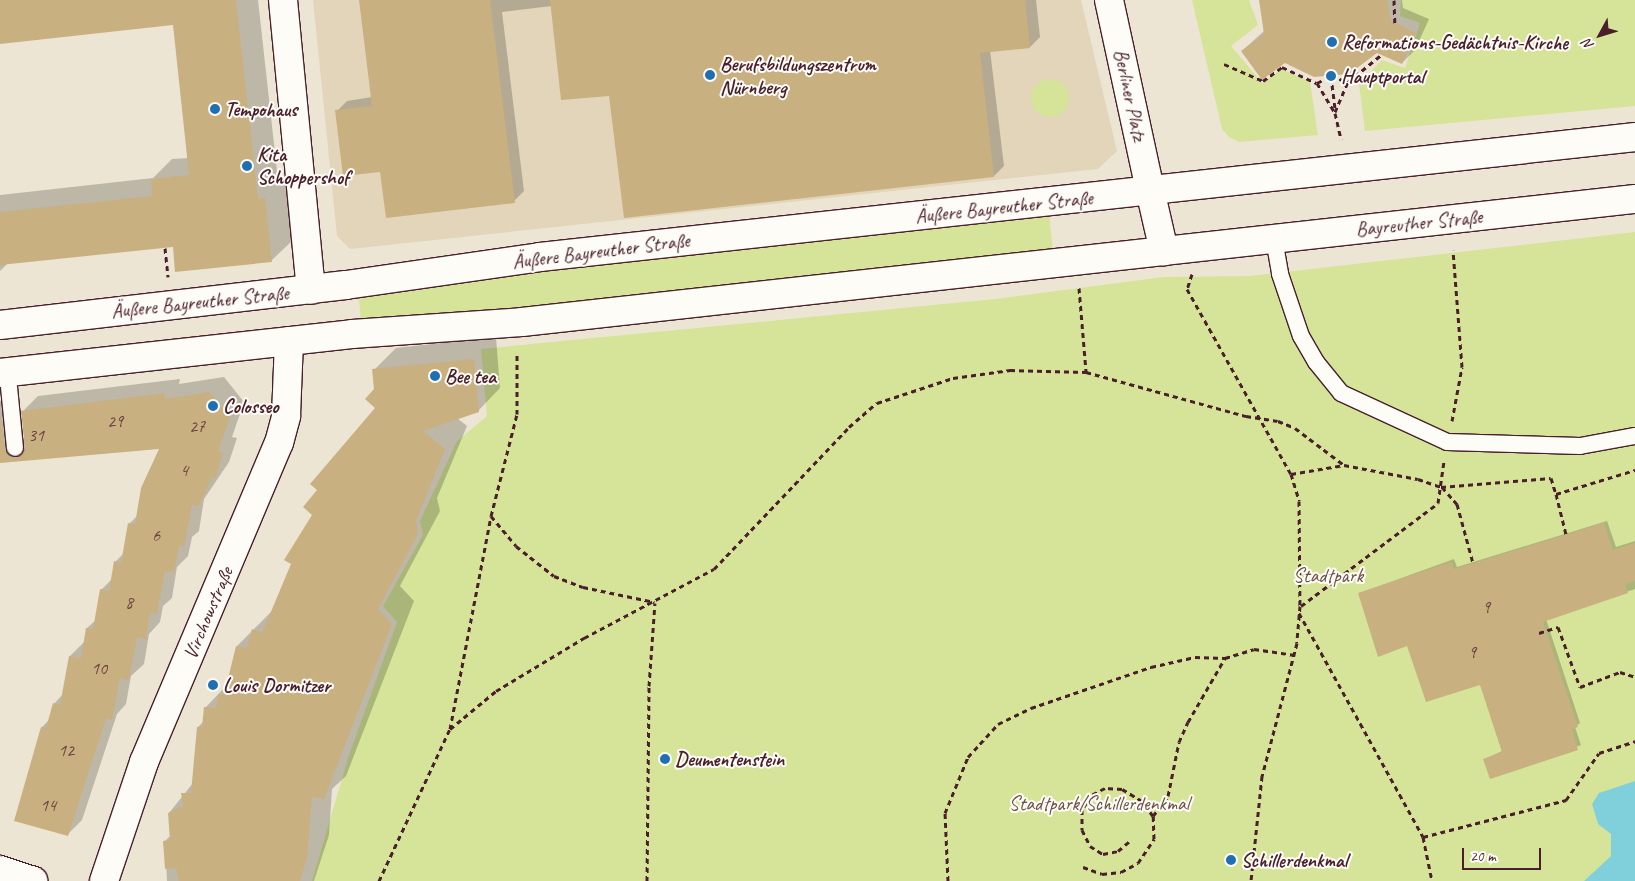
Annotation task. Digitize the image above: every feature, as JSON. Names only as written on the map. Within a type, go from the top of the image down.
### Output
[{"type":"main road","points":[[283,0],[311,290]]},
{"type":"main road","name":"Berliner Platz","points":[[1109,0],[1164,251]]},
{"type":"main road","name":"Äußere Bayreuther Straße","points":[[0,325],[311,290],[540,257],[1635,137]]},
{"type":"main road","name":"Bayreuther Straße","points":[[1202,247],[1635,199]]},
{"type":"main road","points":[[4,380],[289,341],[522,322],[1202,247]]},
{"type":"main road","name":"Virchowstraße","points":[[104,881],[144,762],[279,443],[286,416],[289,341]]},
{"type":"main road","points":[[0,870],[33,881]]},
{"type":"lane","points":[[1274,239],[1280,274],[1301,336],[1316,362],[1341,393],[1447,442],[1580,446],[1635,436]]},
{"type":"lane","points":[[4,380],[15,448]]},
{"type":"path","points":[[1394,0],[1395,23]]},
{"type":"path","points":[[1335,113],[1348,82],[1380,55]]},
{"type":"path","points":[[1224,64],[1263,81],[1282,67],[1290,69]]},
{"type":"path","points":[[1282,65],[1317,82],[1335,113]]},
{"type":"path","points":[[1317,82],[1331,76],[1348,82]]},
{"type":"path","points":[[1331,76],[1335,113],[1341,139]]},
{"type":"path","points":[[1202,247],[1187,289],[1262,419],[1291,474],[1300,501],[1300,606],[1295,656],[1262,776],[1251,881]]},
{"type":"path","points":[[165,248],[168,277]]},
{"type":"path","points":[[1300,606],[1438,503],[1447,442],[1462,367],[1453,250]]},
{"type":"path","points":[[1079,287],[1086,372]]},
{"type":"path","points":[[379,881],[450,729],[492,516],[517,414],[517,354]]},
{"type":"path","points":[[450,729],[496,691],[584,638],[714,569],[849,427],[877,403],[952,378],[1010,370],[1086,372],[1295,428],[1344,464]]},
{"type":"path","points":[[1291,474],[1344,464],[1418,479],[1441,487],[1551,478],[1566,534]]},
{"type":"path","points":[[1556,494],[1635,470]]},
{"type":"path","points":[[1441,487],[1456,504],[1473,563]]},
{"type":"path","points":[[492,516],[516,546],[554,576],[583,588],[655,602]]},
{"type":"path","points":[[647,881],[649,686],[655,602]]},
{"type":"path","points":[[1299,612],[1423,837],[1432,881]]},
{"type":"path","points":[[1539,633],[1558,627],[1580,687],[1620,672],[1635,677]]},
{"type":"path","points":[[948,881],[945,813],[968,757],[998,724],[1030,708],[1151,667],[1195,657],[1226,658],[1254,649],[1295,656]]},
{"type":"path","points":[[1153,816],[1168,796],[1179,742],[1188,722],[1226,658]]},
{"type":"path","points":[[1423,837],[1566,800],[1599,753],[1635,741]]},
{"type":"path","points":[[1083,866],[1102,874],[1121,872],[1138,862],[1154,839],[1153,816],[1142,801],[1122,789],[1105,788],[1091,795],[1082,810],[1082,830],[1090,846],[1103,854],[1118,851],[1130,841]]},
{"type":"shaded area","name":"Berufsbildungszentrum Nürnberg","points":[[313,0],[1081,0],[1117,151],[1098,169],[350,249],[337,236]]},
{"type":"green space","points":[[1192,0],[1249,0],[1258,25],[1231,46],[1262,83],[1282,69],[1310,82],[1318,135],[1239,142],[1229,137],[1222,129]]},
{"type":"green space","points":[[1401,0],[1635,0],[1635,106],[1365,131],[1359,84],[1382,60],[1405,68],[1420,23],[1400,16]]},
{"type":"green space","points":[[1050,79],[1064,84],[1069,98],[1064,112],[1050,117],[1036,112],[1031,98],[1036,84]]},
{"type":"green space","points":[[1049,214],[1053,251],[511,310],[361,321],[359,298],[488,277]]},
{"type":"green space","name":"Stadtpark","points":[[1635,232],[1635,881],[312,881],[349,755],[397,622],[383,606],[423,535],[420,521],[457,441],[487,416],[481,349],[995,299],[1164,277],[1250,276]]},
{"type":"water","points":[[1635,781],[1635,881],[1584,881],[1611,856],[1611,834],[1598,824],[1592,804],[1599,793]]},
{"type":"building","name":"Tempohaus","points":[[0,0],[236,0],[258,199],[265,198],[272,262],[175,272],[173,247],[0,265],[0,212],[152,196],[151,179],[189,175],[173,25],[0,44]]},
{"type":"building","points":[[359,0],[490,0],[515,203],[386,218],[380,172],[343,176],[335,110],[372,106]]},
{"type":"building","points":[[550,0],[1025,0],[1030,48],[980,53],[994,177],[624,218],[609,96],[561,100]]},
{"type":"building","name":"Reformations-Gedächtnis-Kirche","points":[[1259,0],[1387,0],[1391,21],[1416,33],[1402,64],[1377,53],[1349,74],[1314,77],[1285,63],[1262,80],[1241,51],[1264,34]]},
{"type":"building","points":[[474,359],[479,412],[423,431],[445,449],[416,521],[418,534],[378,609],[392,624],[324,799],[312,797],[307,858],[300,881],[179,881],[176,868],[165,869],[163,841],[170,840],[168,813],[183,806],[181,793],[191,793],[197,727],[202,727],[204,707],[216,708],[218,694],[224,695],[236,646],[247,648],[252,629],[262,633],[291,564],[284,560],[312,515],[303,507],[317,490],[310,484],[375,408],[365,399],[374,389],[372,369]]},
{"type":"building","points":[[209,392],[230,417],[218,451],[223,453],[215,479],[212,477],[198,507],[192,505],[184,547],[179,546],[174,572],[165,571],[157,614],[150,612],[146,639],[137,637],[129,680],[120,678],[112,720],[106,718],[68,836],[14,821],[41,727],[46,728],[53,703],[60,705],[69,656],[81,658],[86,628],[93,629],[100,589],[109,591],[114,561],[121,563],[128,523],[135,524],[141,488],[159,449],[0,463],[0,414],[5,449],[10,457],[16,458],[25,448],[21,411],[165,393],[165,399]]},
{"type":"building","points":[[1604,523],[1613,550],[1635,543],[1635,581],[1625,584],[1628,593],[1543,622],[1578,727],[1572,729],[1578,750],[1490,779],[1483,759],[1502,752],[1480,685],[1426,702],[1407,646],[1378,657],[1358,593],[1451,562],[1454,569]]},
{"type":"place","name":"Reformations-Gedächtnis-Kirche","points":[[1332,42]]},
{"type":"place","name":"Berufsbildungszentrum Nürnberg","points":[[710,75]]},
{"type":"place","name":"Hauptportal","points":[[1331,76]]},
{"type":"place","name":"Tempohaus","points":[[215,109]]},
{"type":"place","name":"Kita Schoppershof","points":[[247,166]]},
{"type":"place","name":"Bee tea","points":[[435,376]]},
{"type":"place","name":"Colosseo","points":[[213,406]]},
{"type":"place","name":"Louis Dormitzer","points":[[213,685]]},
{"type":"place","name":"Deumentenstein","points":[[665,759]]},
{"type":"place","name":"Schillerdenkmal","points":[[1231,860]]},
{"type":"park label","name":"Stadtpark/Schillerdenkmal","points":[[1099,803]]}]
